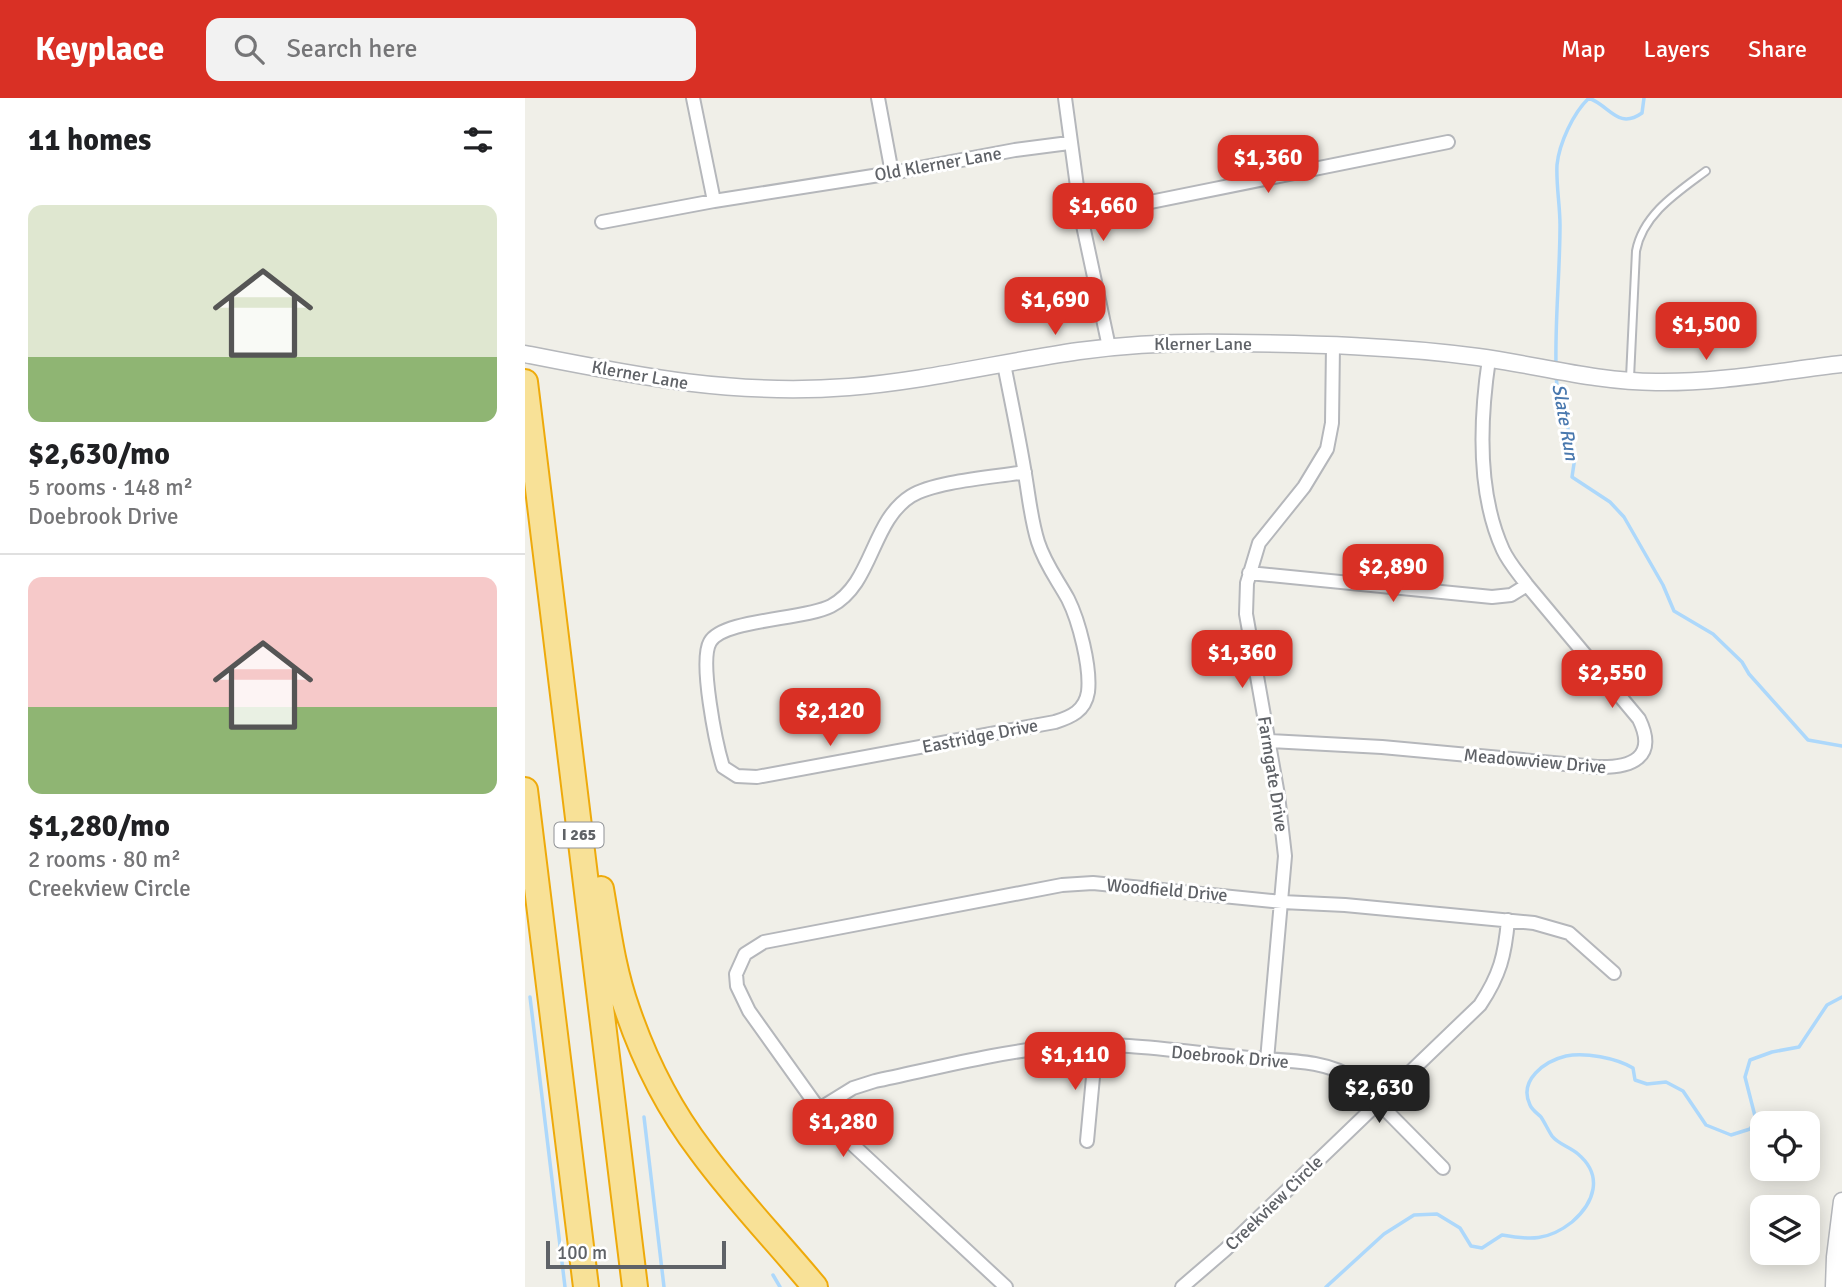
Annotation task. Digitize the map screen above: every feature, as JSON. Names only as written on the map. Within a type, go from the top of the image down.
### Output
[{"type":"highway","name":"I 265","points":[[525,382],[635,1287]]},
{"type":"highway","points":[[560,670],[617,976],[638,1039],[666,1097],[700,1150],[815,1287]]},
{"type":"highway","name":"I 265","points":[[525,790],[586,1287]]},
{"type":"street","points":[[693,98],[714,201]]},
{"type":"street","points":[[878,98],[892,173]]},
{"type":"street","points":[[1065,98],[1081,216],[1109,347]]},
{"type":"street","points":[[1081,216],[1448,142]]},
{"type":"street","name":"Old Klerner Lane","points":[[602,222],[1015,150],[1069,143]]},
{"type":"street","name":"Klerner Lane","points":[[525,354],[666,381],[783,390],[875,384],[1109,347],[1231,343],[1410,348],[1630,380],[1681,382],[1842,364]]},
{"type":"street","name":"Farmgate Drive","points":[[1267,1060],[1285,871],[1284,841],[1246,614],[1249,573],[1262,537],[1309,481],[1327,449],[1332,424],[1333,345]]},
{"type":"street","name":"Meadowview Drive","points":[[1269,741],[1382,747],[1597,767],[1621,767],[1632,764],[1639,758],[1645,747],[1644,729],[1639,719],[1527,585],[1504,551],[1491,513],[1482,430],[1489,359]]},
{"type":"street","name":"Eastridge Drive","points":[[1005,364],[1038,540],[1047,564],[1067,597],[1080,632],[1088,691],[1082,708],[1075,715],[1055,722],[784,773],[747,778],[737,776],[723,767],[717,749],[705,664],[708,645],[713,637],[731,628],[818,611],[838,601],[854,584],[899,505],[920,491],[1025,472]]},
{"type":"street","points":[[1249,573],[1492,597],[1511,595],[1527,585]]},
{"type":"street","name":"Woodfield Drive","points":[[819,1109],[749,1011],[737,986],[736,974],[745,954],[764,942],[1062,885],[1109,884],[1282,902],[1534,923],[1569,933],[1614,973]]},
{"type":"street","name":"Creekview Circle","points":[[1182,1287],[1225,1250],[1480,1005],[1495,983],[1502,962],[1508,920]]},
{"type":"street","points":[[1087,1142],[1096,1045]]},
{"type":"street","name":"Doebrook Drive","points":[[819,1109],[844,1093],[876,1081],[1063,1046],[1096,1045],[1267,1060],[1337,1069],[1356,1080],[1443,1167]]},
{"type":"street","points":[[819,1109],[881,1172],[1006,1287]]},
{"type":"street","points":[[1834,1287],[1842,1201]]},
{"type":"lane","points":[[1630,380],[1636,251],[1639,237],[1661,207],[1706,171]]},
{"type":"waterway","name":"Slate Run","points":[[1556,365],[1560,225],[1557,165],[1561,148],[1572,120],[1589,98],[1614,115],[1627,119],[1642,113],[1644,98]]},
{"type":"waterway","name":"Slate Run","points":[[1556,376],[1575,457],[1572,477],[1610,502],[1624,517],[1663,585],[1674,611],[1713,634],[1742,662],[1749,674],[1808,740],[1842,746]]},
{"type":"waterway","points":[[530,997],[565,1287]]},
{"type":"waterway","name":"Slate Run","points":[[1326,1287],[1384,1234],[1414,1215],[1437,1214],[1460,1228],[1471,1246],[1482,1248],[1502,1235],[1521,1238],[1547,1236],[1580,1215],[1593,1189],[1591,1171],[1578,1154],[1552,1136],[1541,1117],[1531,1107],[1527,1096],[1531,1080],[1550,1062],[1566,1056],[1582,1055],[1626,1064],[1633,1068],[1635,1080],[1647,1084],[1666,1082],[1683,1091],[1706,1125],[1731,1135],[1750,1129],[1756,1120],[1745,1077],[1750,1060],[1799,1047],[1827,1005],[1842,997]]},
{"type":"waterway","points":[[644,1117],[664,1287]]},
{"type":"waterway","points":[[773,1275],[780,1287]]}]
